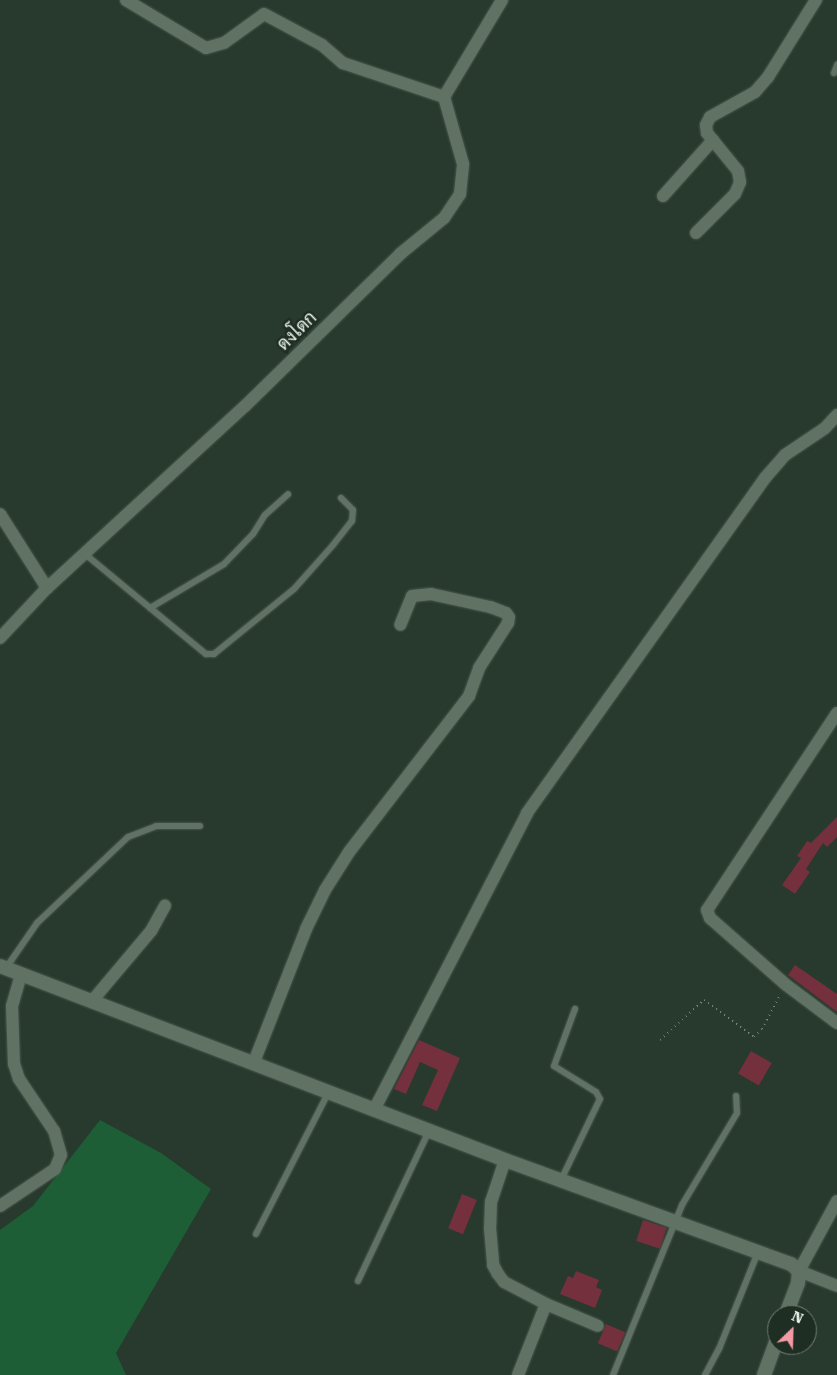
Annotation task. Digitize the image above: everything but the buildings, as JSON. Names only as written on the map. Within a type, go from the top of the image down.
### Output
[{"type":"street","points":[[129,1],[206,48],[224,43],[264,14],[322,45],[343,63],[444,97],[502,0]]},
{"type":"street","points":[[696,233],[735,194],[740,182],[738,171],[713,140],[706,125],[710,117],[755,92],[768,77],[816,0]]},
{"type":"street","name":"ดงโดก","points":[[0,638],[48,588],[245,406],[400,254],[444,218],[460,194],[463,164],[444,97]]},
{"type":"street","points":[[663,196],[713,140]]},
{"type":"street","points":[[374,1110],[527,813],[765,478],[785,455],[837,416]]},
{"type":"street","points":[[0,514],[48,588]]},
{"type":"street","points":[[254,1062],[306,929],[325,890],[349,852],[469,696],[478,668],[508,623],[508,617],[506,613],[490,607],[431,594],[412,596],[400,625]]},
{"type":"street","points":[[837,713],[707,910],[710,918],[786,984],[837,1023]]},
{"type":"street","points":[[92,1001],[152,931],[164,906]]},
{"type":"street","points":[[3,967],[505,1160],[759,1251],[791,1264],[799,1271],[837,1286]]},
{"type":"street","points":[[0,1206],[55,1169],[61,1155],[54,1131],[19,1079],[14,1064],[12,1006],[21,974]]},
{"type":"street","points":[[505,1160],[491,1202],[493,1265],[504,1282],[546,1304],[598,1326]]},
{"type":"street","points":[[790,1305],[798,1283],[799,1271],[837,1201]]},
{"type":"street","points":[[518,1375],[546,1304]]},
{"type":"street","points":[[764,1375],[771,1355]]},
{"type":"lane","points":[[834,72],[837,65]]},
{"type":"lane","points":[[150,608],[224,564],[253,534],[265,516],[288,494]]},
{"type":"lane","points":[[85,554],[206,654],[219,652],[294,589],[347,527],[353,510],[342,498]]},
{"type":"lane","points":[[3,967],[37,923],[128,837],[156,826],[200,826]]},
{"type":"lane","points":[[561,1180],[600,1099],[596,1092],[554,1066],[575,1009]]},
{"type":"lane","points":[[256,1234],[329,1092]]},
{"type":"lane","points":[[613,1375],[675,1221],[737,1113],[736,1096]]},
{"type":"lane","points":[[358,1281],[429,1130]]},
{"type":"lane","points":[[705,1375],[719,1349],[759,1251]]},
{"type":"path","points":[[660,1040],[704,1000],[754,1037],[762,1029],[786,984]]},
{"type":"green space","points":[[100,1120],[161,1153],[211,1189],[116,1353],[126,1375],[0,1375],[0,1230],[33,1206]]}]
